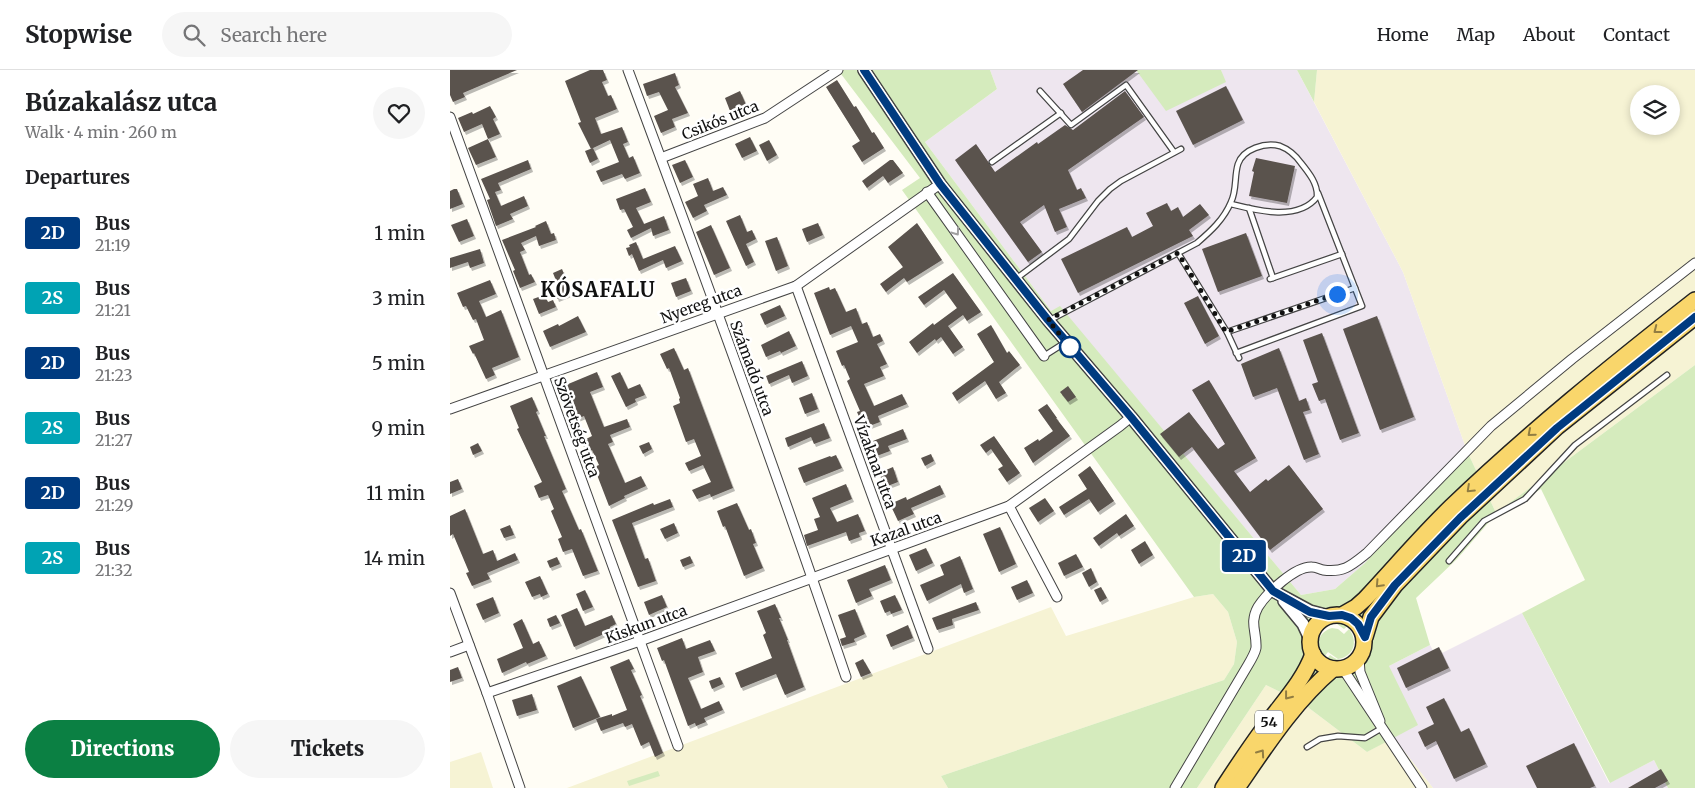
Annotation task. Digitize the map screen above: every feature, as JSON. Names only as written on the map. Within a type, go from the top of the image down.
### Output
[{"type":"main road","points":[[1338,669],[1319,662],[1313,654],[1310,638],[1316,624],[1356,607],[1450,509],[1506,456],[1612,365],[1695,300]]},
{"type":"main road","points":[[1359,659],[1365,644],[1365,637],[1371,617],[1395,585],[1460,518],[1557,428],[1695,317]]},
{"type":"main road","points":[[1335,615],[1351,618],[1358,624],[1365,637]]},
{"type":"main road","name":"54","points":[[1223,788],[1264,728],[1295,688],[1308,668],[1313,654]]},
{"type":"main road","name":"54","points":[[1237,788],[1286,719],[1320,679],[1338,669],[1352,665],[1359,659]]},
{"type":"street","name":"Számadó utca","points":[[628,70],[718,312],[846,677]]},
{"type":"street","name":"Csikós utca","points":[[660,158],[765,118],[838,70]]},
{"type":"street","points":[[864,70],[940,184],[1066,342],[1131,417],[1276,594],[1303,624],[1310,638]]},
{"type":"street","name":"Szövetség utca","points":[[450,117],[678,746]]},
{"type":"street","name":"Nyereg utca","points":[[450,410],[718,312],[796,286],[940,184]]},
{"type":"street","points":[[927,192],[1044,356]]},
{"type":"street","points":[[1175,788],[1256,649],[1253,628],[1254,616],[1259,606],[1276,594],[1291,573],[1312,566],[1323,570],[1337,570],[1350,567],[1367,553],[1491,426],[1572,359],[1695,264]]},
{"type":"street","name":"Vízaknai utca","points":[[796,286],[928,649]]},
{"type":"street","name":"Kazal utca","points":[[812,578],[1009,506],[1131,417]]},
{"type":"street","points":[[1009,506],[1057,598]]},
{"type":"street","name":"Kiskun utca","points":[[487,693],[812,578]]},
{"type":"street","points":[[450,593],[520,788]]},
{"type":"street","points":[[1276,594],[1310,612],[1335,615]]},
{"type":"street","points":[[450,652],[469,645]]},
{"type":"street","points":[[1359,659],[1360,672],[1382,728]]},
{"type":"street","points":[[1338,669],[1382,728],[1422,788]]},
{"type":"lane","points":[[1040,91],[1071,124],[1126,85],[1174,152]]},
{"type":"lane","points":[[992,162],[1061,113]]},
{"type":"lane","points":[[1048,320],[1197,243],[1224,216],[1231,204],[1240,159],[1251,150],[1264,146],[1280,146],[1294,155],[1312,178],[1362,306],[1236,353]]},
{"type":"lane","points":[[1016,279],[1069,238],[1098,201],[1110,189],[1121,181],[1181,149]]},
{"type":"lane","points":[[1231,204],[1274,212],[1288,211],[1310,204],[1316,197],[1317,191]]},
{"type":"lane","points":[[1249,208],[1272,279],[1342,254]]},
{"type":"lane","points":[[1178,253],[1226,332],[1239,358]]},
{"type":"lane","points":[[1226,332],[1355,288]]},
{"type":"lane","points":[[1044,356],[1066,342]]},
{"type":"lane","points":[[1449,561],[1484,521],[1525,499],[1575,445],[1667,375]]},
{"type":"lane","points":[[1307,747],[1320,739],[1338,736],[1365,738],[1382,728]]},
{"type":"shaded area","points":[[990,70],[1135,70],[1225,82],[1221,70],[1297,70],[1403,272],[1467,451],[1365,563],[1335,589],[1301,595],[1060,307],[1051,311],[925,142],[997,89]]},
{"type":"shaded area","points":[[1317,70],[1695,70],[1695,365],[1496,513],[1467,451],[1403,272],[1314,102]]},
{"type":"shaded area","points":[[1213,594],[1228,612],[1237,642],[1234,664],[1224,680],[941,776],[948,788],[567,788],[1051,607],[1066,636],[1194,597]]},
{"type":"shaded area","points":[[1522,613],[1609,783],[1654,760],[1668,788],[1433,788],[1393,737],[1389,666],[1430,645],[1436,656]]},
{"type":"shaded area","points":[[1266,685],[1301,702],[1367,752],[1393,737],[1433,788],[1197,788]]},
{"type":"shaded area","points":[[481,752],[493,788],[450,788],[450,762]]},
{"type":"green space","points":[[838,70],[990,70],[997,89],[925,142],[1051,311],[1060,306],[1301,595],[1335,589],[1365,563],[1467,451],[1496,513],[1695,365],[1695,788],[1668,788],[1654,760],[1610,783],[1522,613],[1585,580],[1541,489],[1496,514],[1457,559],[1416,598],[1430,645],[1389,666],[1418,725],[1367,752],[1301,702],[1266,685],[1197,788],[948,788],[941,776],[1224,680],[1234,664],[1237,642],[1228,612],[1213,594],[1194,597],[902,190],[920,178]],"holes":[[[1333,624],[1337,624],[1344,629],[1350,624],[1357,638],[1357,649],[1349,659],[1340,660],[1330,655],[1325,661],[1318,651],[1317,640],[1323,630]]]},
{"type":"green space","points":[[1136,70],[1221,70],[1226,82],[1166,111]]},
{"type":"green space","points":[[1297,70],[1317,70],[1314,102]]},
{"type":"green space","points":[[1332,628],[1338,629],[1344,634],[1349,629],[1354,639],[1351,652],[1343,658],[1338,659],[1328,652],[1324,657],[1319,648],[1318,644],[1321,636]]},
{"type":"green space","points":[[658,771],[660,776],[629,786],[627,781]]},
{"type":"building","points":[[450,70],[517,70],[463,93],[465,97],[453,102],[450,95]]},
{"type":"building","points":[[590,70],[603,70],[607,80],[602,82],[608,96],[611,95],[617,109],[595,118],[601,134],[622,127],[628,142],[623,144],[629,158],[633,156],[640,173],[625,179],[622,174],[601,182],[596,171],[619,162],[610,140],[591,149],[578,123],[581,122],[565,81]]},
{"type":"building","points":[[1083,70],[1138,70],[1082,112],[1063,84]]},
{"type":"building","points":[[675,73],[679,85],[675,87],[688,113],[672,119],[675,127],[661,133],[654,116],[668,110],[659,92],[647,96],[643,84]]},
{"type":"building","points":[[837,80],[884,148],[862,162],[852,146],[860,141],[826,87]]},
{"type":"building","points":[[1226,86],[1243,120],[1193,145],[1176,111]]},
{"type":"building","points":[[740,91],[748,109],[732,116],[725,98]]},
{"type":"building","points":[[1125,91],[1144,117],[1068,170],[1077,190],[1081,188],[1086,198],[1059,209],[1067,227],[1055,232],[1044,205],[1020,222],[1042,252],[1028,262],[955,160],[976,144],[995,172],[1065,125],[1073,130]]},
{"type":"building","points":[[490,106],[496,117],[493,119],[500,134],[488,139],[482,124],[464,132],[458,118],[472,112],[473,114]]},
{"type":"building","points":[[750,137],[757,151],[742,158],[735,144]]},
{"type":"building","points":[[488,139],[496,157],[476,165],[468,148]]},
{"type":"building","points":[[769,140],[777,155],[767,161],[759,145]]},
{"type":"building","points":[[593,148],[598,159],[590,163],[585,151]]},
{"type":"building","points":[[1256,158],[1295,166],[1287,203],[1249,196],[1254,172],[1252,171]]},
{"type":"building","points":[[528,160],[531,169],[498,183],[501,190],[495,192],[501,206],[524,196],[528,206],[510,214],[513,219],[496,226],[487,200],[490,199],[481,179]]},
{"type":"building","points":[[685,160],[693,177],[680,183],[672,165]]},
{"type":"building","points":[[890,160],[893,160],[903,173],[888,183],[883,176],[867,188],[862,181]]},
{"type":"building","points":[[708,178],[713,191],[723,187],[727,195],[704,205],[707,211],[693,218],[685,202],[698,196],[693,184]]},
{"type":"building","points":[[645,188],[651,202],[636,208],[644,224],[664,216],[669,230],[653,236],[651,228],[631,238],[627,230],[633,227],[624,209],[620,210],[616,199]]},
{"type":"building","points":[[457,189],[463,204],[450,209],[450,191]]},
{"type":"building","points":[[1167,203],[1171,211],[1178,207],[1183,217],[1200,204],[1209,215],[1189,230],[1193,236],[1078,293],[1061,259],[1127,227],[1132,237],[1153,226],[1146,213]]},
{"type":"building","points":[[740,215],[747,232],[752,230],[756,239],[746,244],[754,262],[746,266],[726,221]]},
{"type":"building","points":[[467,219],[474,236],[459,242],[451,225]]},
{"type":"building","points":[[546,221],[551,234],[554,233],[556,240],[539,246],[536,236],[521,243],[525,250],[520,252],[529,275],[531,274],[535,282],[520,288],[513,271],[515,270],[502,240],[536,227]]},
{"type":"building","points":[[818,223],[823,235],[807,242],[802,229]]},
{"type":"building","points":[[917,223],[942,260],[907,282],[904,278],[886,292],[880,284],[903,267],[888,247]]},
{"type":"building","points":[[711,225],[730,268],[714,275],[696,232]]},
{"type":"building","points":[[1246,233],[1262,276],[1218,292],[1202,249]]},
{"type":"building","points":[[777,237],[788,266],[776,271],[765,241]]},
{"type":"building","points":[[636,242],[643,259],[675,246],[682,261],[666,268],[663,260],[639,271],[632,254],[629,256],[626,248]]},
{"type":"building","points":[[480,249],[484,263],[470,268],[468,262],[450,268],[450,258]]},
{"type":"building","points":[[562,269],[572,293],[557,299],[554,290],[559,288],[553,273]]},
{"type":"building","points":[[953,273],[981,312],[967,321],[963,315],[948,326],[963,347],[953,354],[941,337],[936,341],[935,339],[917,353],[909,342],[933,323],[934,325],[957,308],[944,290],[924,305],[918,297]]},
{"type":"building","points":[[686,278],[691,291],[676,297],[671,283]]},
{"type":"building","points":[[490,280],[496,294],[479,301],[486,317],[501,310],[519,357],[492,368],[495,375],[486,379],[469,346],[484,340],[476,319],[473,320],[466,306],[463,307],[457,293]]},
{"type":"building","points":[[829,287],[830,290],[835,288],[846,312],[856,308],[862,324],[867,322],[873,337],[880,334],[883,341],[877,344],[887,364],[880,367],[884,376],[864,384],[874,406],[902,394],[907,404],[878,416],[880,422],[864,428],[857,412],[860,411],[847,381],[850,379],[836,351],[858,342],[851,326],[830,335],[814,293]]},
{"type":"building","points":[[544,295],[548,302],[553,300],[556,307],[539,314],[533,299]]},
{"type":"building","points":[[1198,296],[1219,336],[1205,344],[1184,303]]},
{"type":"building","points":[[780,305],[785,316],[765,325],[760,314]]},
{"type":"building","points":[[578,316],[586,332],[550,347],[543,331],[558,324],[559,326]]},
{"type":"building","points":[[1377,316],[1414,417],[1380,430],[1343,329]]},
{"type":"building","points":[[991,325],[1007,353],[1009,351],[1020,365],[999,382],[1006,393],[996,399],[985,381],[957,401],[952,393],[994,362],[977,334]]},
{"type":"building","points":[[789,331],[796,346],[766,357],[761,345]]},
{"type":"building","points":[[1322,333],[1359,433],[1340,440],[1325,399],[1319,401],[1312,384],[1318,382],[1303,340]]},
{"type":"building","points":[[674,348],[684,370],[688,368],[733,488],[711,497],[710,494],[697,499],[692,490],[711,482],[703,465],[689,471],[685,463],[701,456],[694,439],[686,442],[673,406],[680,403],[680,398],[669,368],[667,369],[660,354]]},
{"type":"building","points":[[1279,348],[1299,401],[1306,398],[1310,410],[1303,412],[1319,454],[1304,460],[1277,388],[1253,397],[1241,364]]},
{"type":"building","points":[[802,361],[808,376],[792,383],[789,375],[769,384],[766,376]]},
{"type":"building","points":[[597,372],[603,387],[590,392],[604,427],[627,419],[630,427],[610,435],[613,442],[608,444],[625,483],[641,476],[646,486],[624,496],[625,498],[609,506],[594,467],[599,465],[592,450],[586,453],[582,441],[592,436],[584,416],[577,419],[561,387]]},
{"type":"building","points":[[620,372],[628,389],[640,384],[645,395],[635,399],[636,402],[626,407],[611,376]]},
{"type":"building","points":[[1209,380],[1256,458],[1234,471],[1250,492],[1266,479],[1268,481],[1289,465],[1323,509],[1270,550],[1192,447],[1179,457],[1160,434],[1189,412],[1218,449],[1225,444],[1192,390]]},
{"type":"building","points":[[1068,386],[1076,397],[1068,402],[1060,392]]},
{"type":"building","points":[[812,393],[818,409],[805,414],[799,398]]},
{"type":"building","points":[[532,397],[546,436],[544,436],[566,489],[562,491],[579,530],[581,529],[598,571],[583,576],[572,549],[563,552],[558,539],[562,537],[551,511],[554,509],[548,495],[539,498],[534,486],[542,482],[517,429],[519,428],[510,406]]},
{"type":"building","points":[[1047,404],[1070,436],[1033,463],[1024,448],[1038,439],[1039,441],[1053,431],[1038,410]]},
{"type":"building","points":[[824,423],[830,438],[814,444],[811,437],[788,447],[785,438]]},
{"type":"building","points":[[903,429],[907,439],[888,446],[890,451],[874,457],[868,443]]},
{"type":"building","points":[[994,436],[1020,473],[1007,482],[998,469],[1003,466],[991,449],[986,453],[980,445]]},
{"type":"building","points":[[649,442],[652,449],[643,454],[639,446]]},
{"type":"building","points":[[478,443],[482,451],[473,455],[470,447]]},
{"type":"building","points":[[931,454],[934,461],[925,466],[921,458]]},
{"type":"building","points":[[836,455],[842,468],[804,483],[798,468]]},
{"type":"building","points":[[1090,466],[1114,501],[1098,512],[1089,499],[1064,515],[1059,507],[1087,489],[1078,475]]},
{"type":"building","points":[[893,467],[898,482],[885,487],[879,473]]},
{"type":"building","points":[[458,479],[462,489],[450,494],[450,482]]},
{"type":"building","points":[[846,484],[852,499],[830,508],[837,522],[858,514],[865,531],[859,533],[860,537],[849,541],[846,532],[807,546],[804,535],[818,530],[814,519],[820,517],[812,498]]},
{"type":"building","points":[[940,485],[944,494],[911,508],[914,514],[898,521],[890,504],[906,497],[907,500]]},
{"type":"building","points":[[1045,498],[1054,511],[1038,522],[1029,508]]},
{"type":"building","points":[[670,499],[673,507],[632,523],[645,559],[648,558],[656,581],[638,587],[612,520],[653,503],[654,505]]},
{"type":"building","points":[[737,503],[749,530],[751,529],[756,543],[753,544],[763,568],[744,576],[725,526],[723,527],[717,511]]},
{"type":"building","points":[[465,509],[483,554],[493,550],[497,561],[515,553],[518,560],[487,573],[490,579],[472,586],[466,573],[469,572],[453,534],[450,536],[450,516]]},
{"type":"building","points":[[1126,514],[1134,526],[1119,536],[1117,533],[1099,546],[1093,538]]},
{"type":"building","points":[[674,523],[678,533],[665,539],[660,529]]},
{"type":"building","points":[[510,525],[514,535],[504,538],[500,529]]},
{"type":"building","points":[[1000,527],[1016,564],[999,572],[983,534]]},
{"type":"building","points":[[1145,541],[1153,555],[1139,564],[1131,550]]},
{"type":"building","points":[[926,548],[933,563],[916,571],[909,555]]},
{"type":"building","points":[[1076,554],[1083,567],[1064,576],[1058,563]]},
{"type":"building","points":[[690,556],[693,563],[683,567],[680,560]]},
{"type":"building","points":[[960,556],[973,589],[964,593],[961,584],[927,601],[920,585],[944,575],[940,565]]},
{"type":"building","points":[[557,557],[560,564],[550,568],[547,561]]},
{"type":"building","points":[[885,565],[891,580],[869,589],[872,596],[856,603],[847,580]]},
{"type":"building","points":[[1091,568],[1097,582],[1089,587],[1082,573]]},
{"type":"building","points":[[540,576],[548,594],[541,597],[540,594],[532,597],[525,582]]},
{"type":"building","points":[[1027,580],[1033,593],[1017,600],[1011,587]]},
{"type":"building","points":[[1101,587],[1107,598],[1100,602],[1094,590]]},
{"type":"building","points":[[585,590],[593,607],[583,611],[576,594]]},
{"type":"building","points":[[662,595],[667,607],[649,615],[644,602]]},
{"type":"building","points":[[895,595],[902,610],[891,614],[890,611],[885,613],[880,601]]},
{"type":"building","points":[[493,597],[499,613],[483,620],[476,604]]},
{"type":"building","points":[[976,602],[979,610],[952,619],[953,625],[937,630],[932,618]]},
{"type":"building","points":[[775,604],[804,687],[785,695],[776,674],[741,688],[735,673],[772,658],[763,635],[766,633],[757,611]]},
{"type":"building","points":[[577,608],[585,626],[612,615],[616,624],[610,627],[611,631],[574,647],[561,615]]},
{"type":"building","points":[[855,609],[865,634],[854,639],[855,642],[842,646],[840,639],[846,637],[838,615]]},
{"type":"building","points":[[556,615],[560,623],[550,627],[547,619]]},
{"type":"building","points":[[522,619],[533,644],[539,641],[546,656],[527,664],[526,662],[502,673],[497,659],[523,648],[513,624]]},
{"type":"building","points":[[908,625],[913,638],[891,647],[886,635]]},
{"type":"building","points":[[682,638],[686,649],[710,640],[715,651],[698,657],[703,672],[688,678],[701,709],[719,701],[723,710],[704,718],[706,722],[696,726],[695,723],[688,726],[664,660],[662,661],[657,648]]},
{"type":"building","points":[[1439,647],[1449,668],[1406,688],[1397,668]]},
{"type":"building","points":[[629,659],[634,669],[631,670],[642,695],[640,696],[663,753],[655,757],[649,742],[641,746],[632,724],[625,727],[623,723],[601,731],[596,719],[612,714],[612,716],[627,710],[610,667]]},
{"type":"building","points":[[863,659],[871,673],[861,677],[855,663]]},
{"type":"building","points":[[458,667],[462,678],[450,682],[450,670]]},
{"type":"building","points":[[581,676],[600,717],[573,728],[557,686]]},
{"type":"building","points":[[720,677],[723,684],[712,689],[709,681]]},
{"type":"building","points":[[532,694],[537,710],[517,716],[512,700]]},
{"type":"building","points":[[1444,698],[1461,732],[1469,728],[1486,764],[1454,779],[1436,741],[1425,747],[1418,732],[1434,724],[1426,707]]},
{"type":"building","points":[[1574,743],[1595,786],[1590,788],[1537,788],[1526,766]]},
{"type":"building","points":[[1661,769],[1668,781],[1655,788],[1628,788]]},
{"type":"bus line","name":"2D","points":[[864,70],[940,184],[1048,320],[1131,417],[1273,591],[1310,612],[1329,616],[1342,615],[1351,618],[1361,628],[1365,637],[1371,617],[1395,585],[1421,556],[1460,518],[1557,428],[1695,317]]},
{"type":"district","name":"KÓSAFALU","points":[[598,289]]},
{"type":"route","points":[[1070,347],[1048,320],[1178,253],[1226,332],[1337,294]]}]
